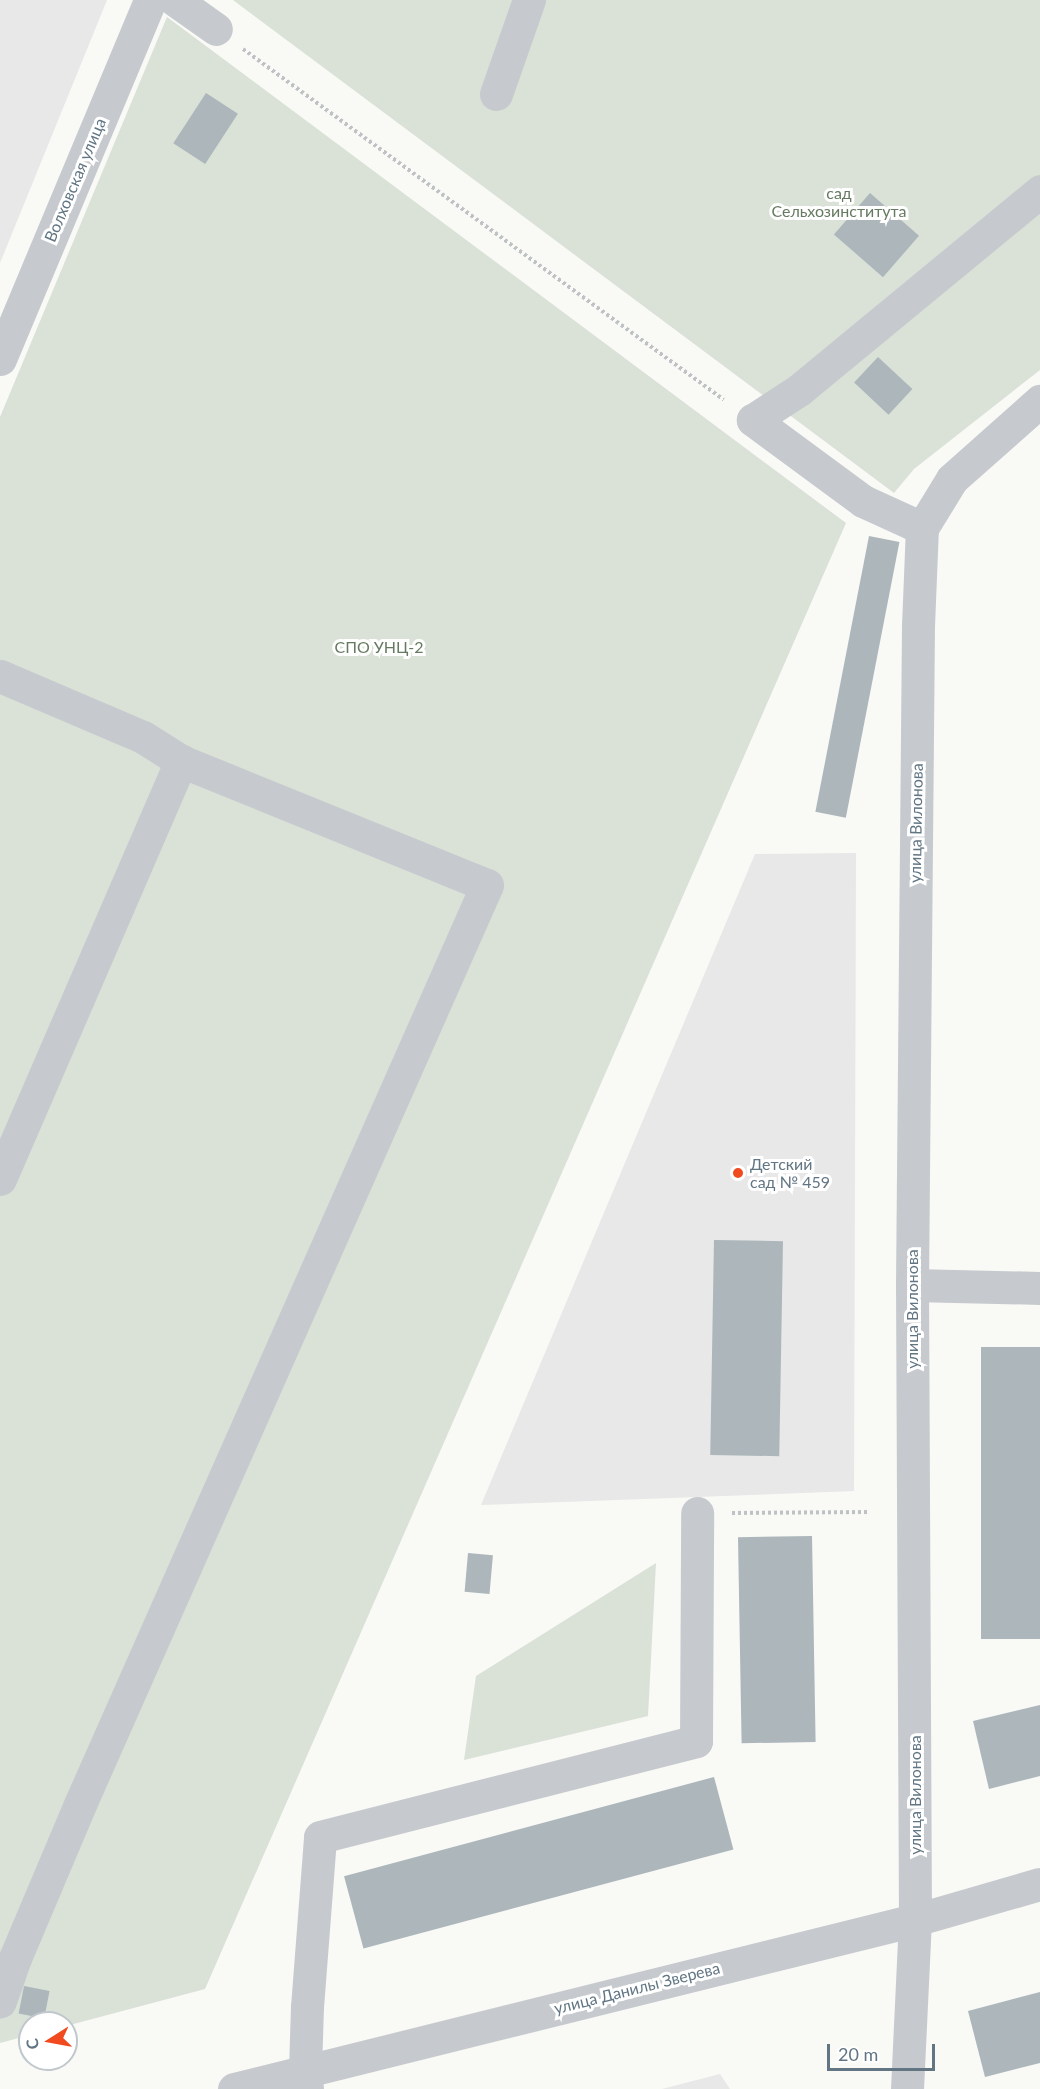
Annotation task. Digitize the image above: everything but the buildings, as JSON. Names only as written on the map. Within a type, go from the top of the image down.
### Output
[{"type":"street","name":"Волховская улица","points":[[0,359],[150,0]]},
{"type":"street","points":[[175,0],[216,29]]},
{"type":"street","points":[[496,94],[529,0]]},
{"type":"street","points":[[1040,191],[798,390],[753,420],[863,501],[922,528],[952,479],[1040,401]]},
{"type":"street","name":"улица Вилонова","points":[[907,2089],[915,1920],[912,1285],[918,626],[922,528]]},
{"type":"street","points":[[0,676],[143,737],[181,761],[487,885],[81,1802],[15,1958],[0,2001]]},
{"type":"street","points":[[0,1179],[181,761]]},
{"type":"street","points":[[912,1285],[1040,1288]]},
{"type":"street","points":[[306,2080],[320,1837],[696,1741],[697,1513]]},
{"type":"street","name":"улица Данилы Зверева","points":[[234,2089],[306,2080],[915,1920],[1040,1884]]},
{"type":"path","points":[[216,29],[753,420]]},
{"type":"path","points":[[697,1513],[870,1512]]},
{"type":"shaded area","points":[[0,0],[107,0],[0,263]]},
{"type":"shaded area","name":"Детский сад № 459","points":[[856,853],[854,1491],[481,1505],[755,854]]},
{"type":"shaded area","points":[[720,2074],[730,2089],[662,2089]]},
{"type":"green space","name":"сад Сельхозинститута","points":[[233,0],[1040,0],[1040,370],[914,469],[894,493]]},
{"type":"green space","name":"СПО УНЦ-2","points":[[167,17],[846,523],[205,1989],[78,2023],[78,2011],[18,2011],[18,2038],[0,2043],[0,417]]},
{"type":"green space","points":[[656,1563],[648,1716],[464,1760],[476,1676]]},
{"type":"place","name":"Детский сад № 459","points":[[738,1173]]}]
